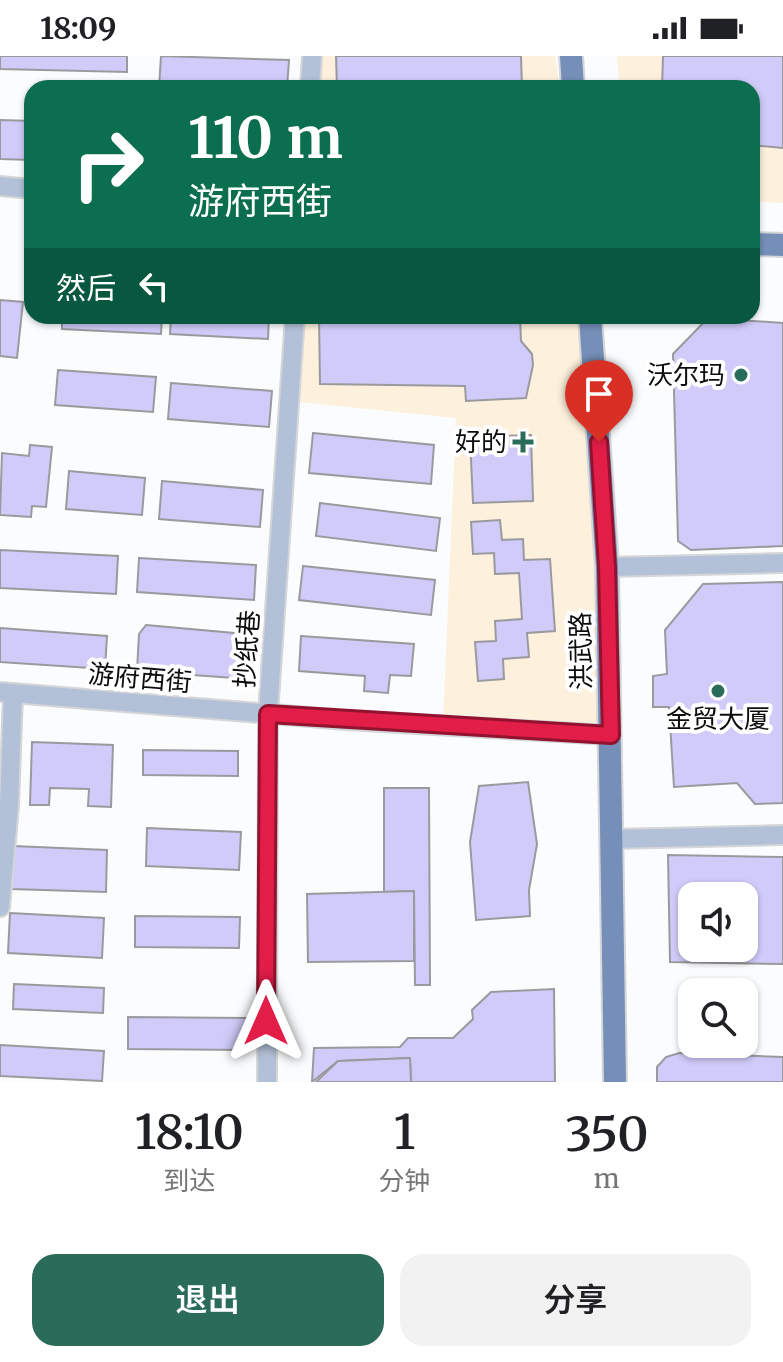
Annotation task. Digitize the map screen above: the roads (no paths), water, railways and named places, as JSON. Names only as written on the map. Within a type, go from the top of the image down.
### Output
[{"type":"main road","points":[[571,56],[572,80]]},
{"type":"main road","points":[[760,244],[783,245]]},
{"type":"main road","name":"洪武路","points":[[591,324],[607,567],[615,1082]]},
{"type":"street","points":[[310,80],[312,56]]},
{"type":"street","points":[[0,186],[24,188]]},
{"type":"street","name":"抄纸巷","points":[[267,1082],[268,714],[294,324]]},
{"type":"street","points":[[607,567],[783,563]]},
{"type":"street","points":[[0,907],[9,806],[6,693]]},
{"type":"street","name":"游府西街","points":[[6,693],[268,714],[611,735]]},
{"type":"street","points":[[613,839],[783,835]]},
{"type":"place","name":"沃尔玛","points":[[741,375]]},
{"type":"place","name":"好的","points":[[523,442]]},
{"type":"place","name":"金贸大厦","points":[[718,691]]}]
